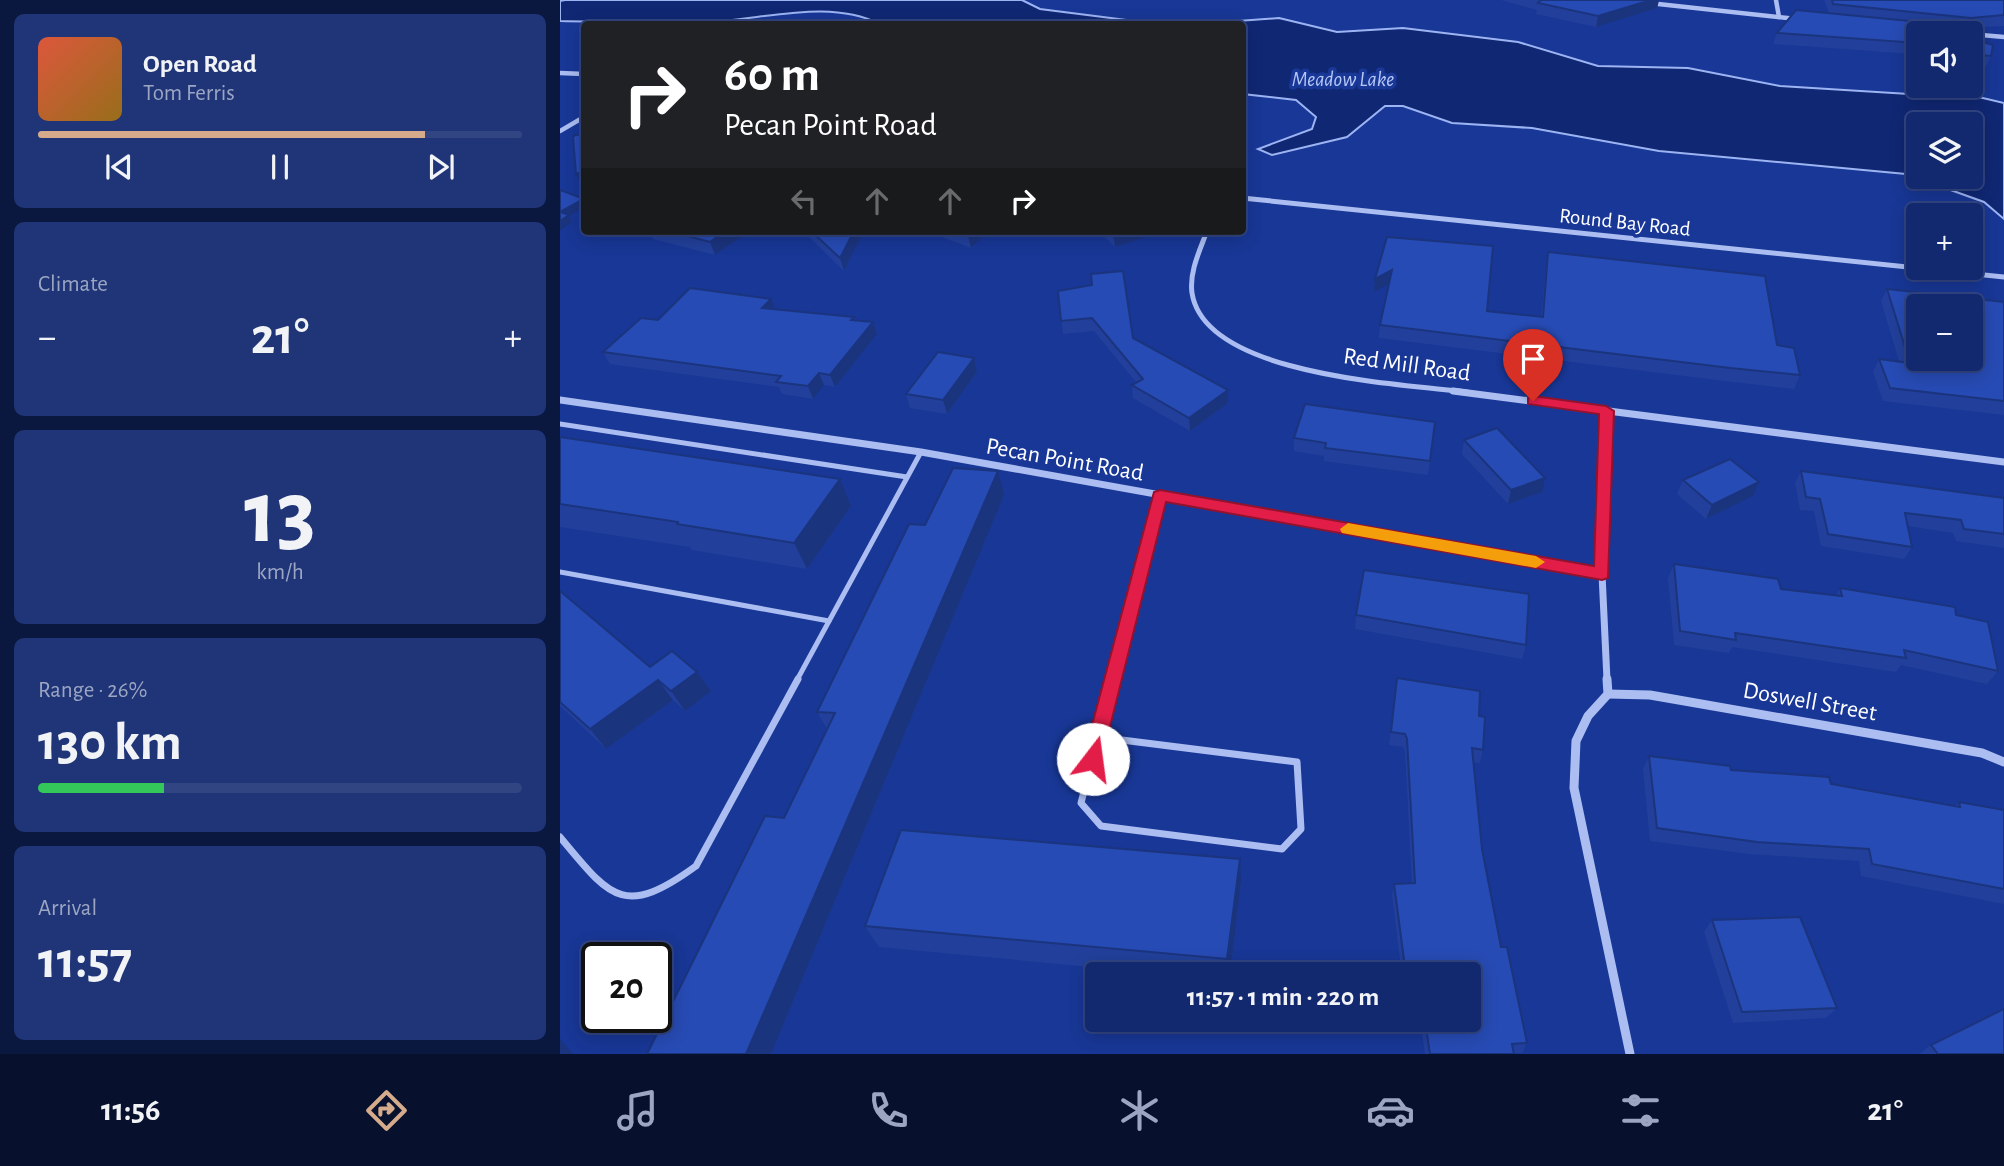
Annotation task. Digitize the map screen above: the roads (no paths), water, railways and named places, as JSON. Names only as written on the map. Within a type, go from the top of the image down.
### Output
[{"type":"street","points":[[1776,0],[1779,17]]},
{"type":"street","points":[[1644,2],[1803,19]]},
{"type":"street","points":[[1983,35],[2004,37]]},
{"type":"street","points":[[560,73],[581,74]]},
{"type":"street","points":[[560,131],[581,119]]},
{"type":"street","name":"Round Bay Road","points":[[1246,198],[2004,277]]},
{"type":"street","name":"Red Mill Road","points":[[1205,235],[1189,278],[1192,299],[1201,316],[1216,332],[1241,349],[1268,360],[1305,369],[1606,411],[2004,462]]},
{"type":"street","name":"Pecan Point Road","points":[[560,400],[920,452],[1602,574]]},
{"type":"street","points":[[1606,411],[1602,574],[1608,694],[1588,716],[1576,741],[1574,788],[1630,1054]]},
{"type":"street","name":"Doswell Street","points":[[1608,694],[1650,695],[1703,704],[1982,753],[2004,762]]},
{"type":"lane","points":[[560,424],[907,478]]},
{"type":"lane","points":[[560,837],[606,889],[622,895],[647,894],[696,866],[920,452]]},
{"type":"lane","points":[[1098,737],[1297,762],[1301,829],[1282,849],[1101,827],[1081,803],[1160,496]]},
{"type":"lane","points":[[560,572],[830,621]]},
{"type":"water","points":[[1022,0],[1040,9],[1134,21],[872,21],[822,11],[721,21],[560,21],[560,1]]},
{"type":"water","name":"Meadow Lake","points":[[1279,18],[1337,32],[1403,28],[1518,42],[1598,66],[1688,68],[1780,86],[1906,94],[1906,98],[1983,98],[2004,103],[2004,219],[1984,202],[1948,189],[1983,189],[1983,112],[1906,112],[1906,174],[1659,151],[1532,128],[1452,123],[1403,106],[1385,106],[1347,137],[1272,155],[1258,149],[1312,129],[1316,117],[1296,100],[1246,94],[1246,21],[1238,21]]}]
